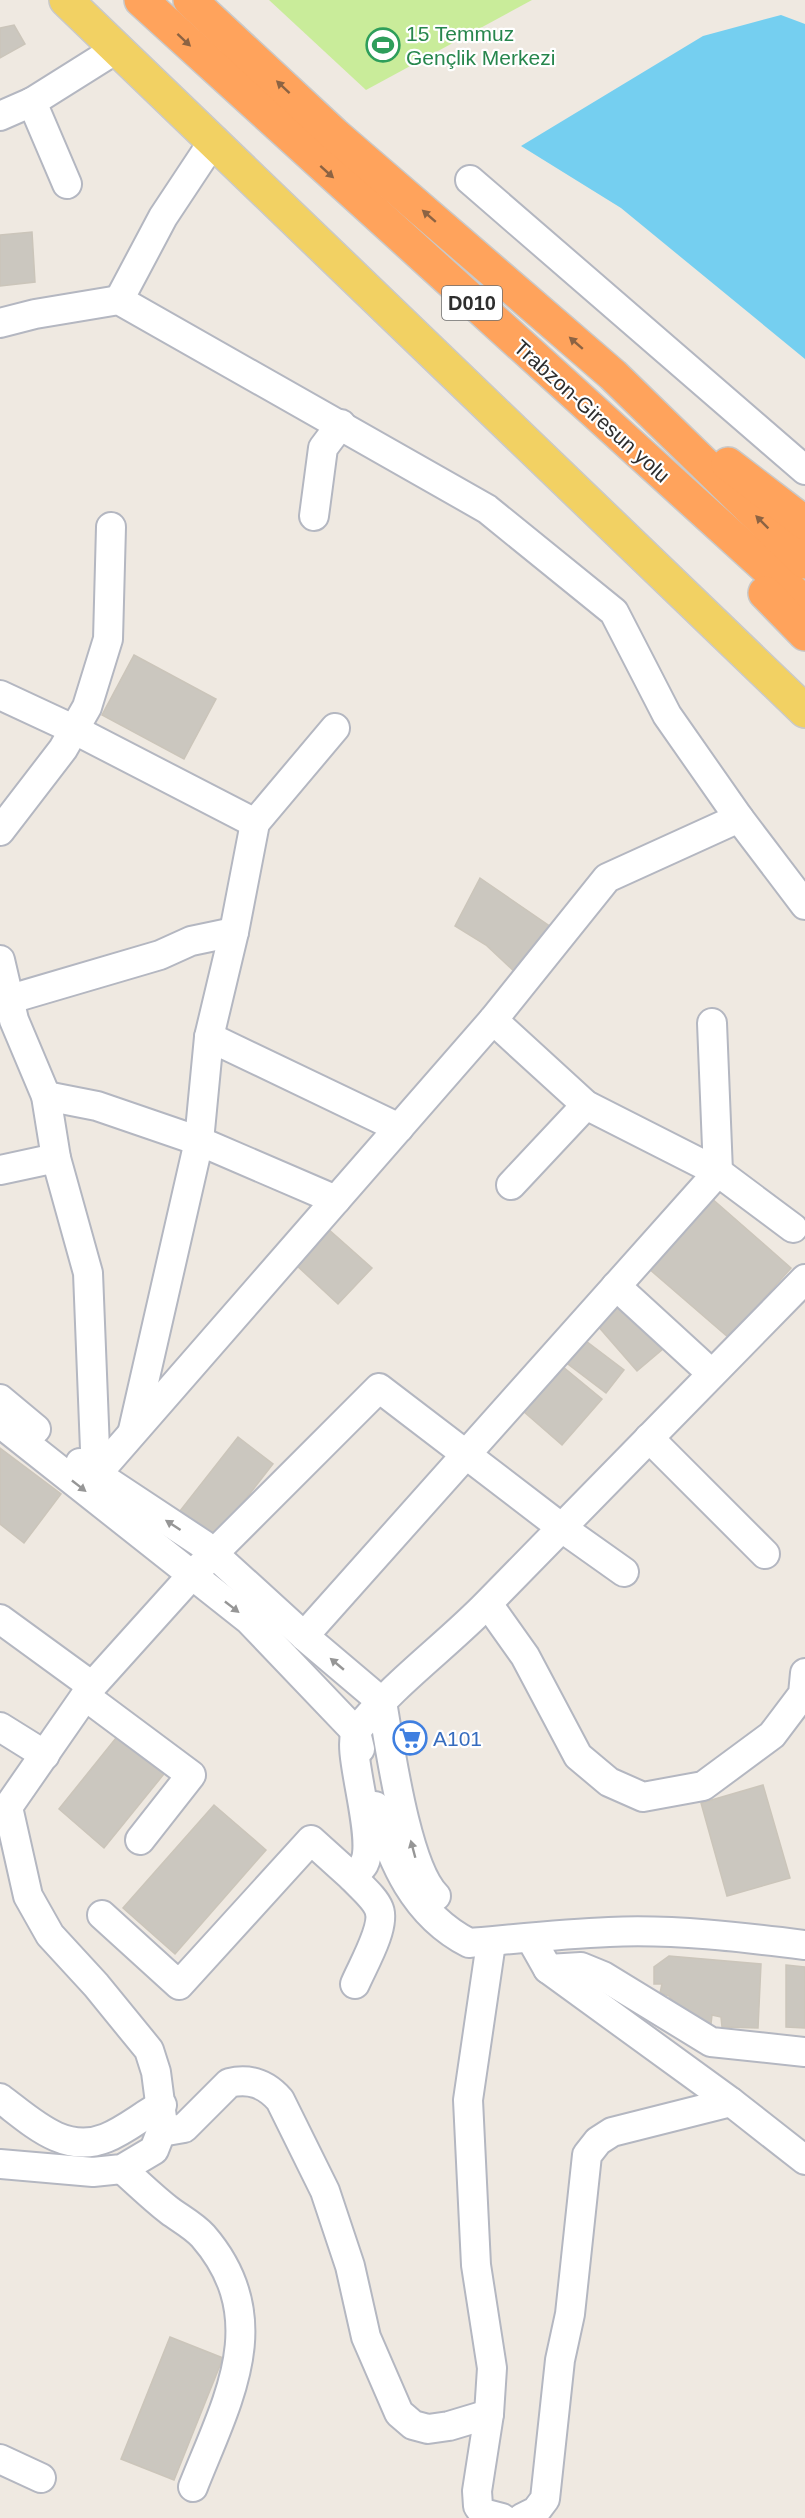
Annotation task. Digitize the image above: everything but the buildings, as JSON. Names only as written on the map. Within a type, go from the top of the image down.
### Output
[{"type":"highway","name":"Trabzon-Giresun yolu","points":[[141,0],[805,603]]},
{"type":"highway","name":"Trabzon-Giresun yolu","points":[[190,0],[334,134],[613,375],[805,562]]},
{"type":"highway","points":[[613,375],[805,524]]},
{"type":"highway","points":[[581,401],[805,634]]},
{"type":"main road","points":[[66,0],[805,711]]},
{"type":"street","points":[[0,116],[32,102],[118,48]]},
{"type":"street","points":[[32,102],[67,184]]},
{"type":"street","points":[[119,300],[163,217],[214,140]]},
{"type":"street","points":[[470,180],[805,470]]},
{"type":"street","points":[[0,323],[35,314],[119,300],[341,424],[487,509],[614,612],[667,715],[739,818],[805,905]]},
{"type":"street","points":[[314,516],[323,448],[341,424]]},
{"type":"street","points":[[0,831],[63,749],[87,706],[108,639],[111,527]]},
{"type":"street","points":[[0,695],[73,729],[255,823]]},
{"type":"street","points":[[133,1432],[199,1141],[209,1037],[234,932],[255,823],[335,728]]},
{"type":"street","points":[[96,1475],[493,1020],[607,878],[739,818]]},
{"type":"street","points":[[4,1000],[160,955],[191,941],[234,932]]},
{"type":"street","points":[[0,960],[4,1000],[46,1096],[56,1158],[88,1273],[96,1475]]},
{"type":"street","points":[[493,1020],[586,1105],[718,1172],[793,1228]]},
{"type":"street","points":[[303,1636],[718,1172],[712,1023]]},
{"type":"street","points":[[209,1037],[399,1128]]},
{"type":"street","points":[[46,1096],[97,1106],[199,1141],[336,1200]]},
{"type":"street","points":[[511,1185],[586,1105]]},
{"type":"street","points":[[0,1170],[56,1158]]},
{"type":"street","points":[[352,1877],[364,1864],[367,1853],[361,1785],[353,1742],[356,1732],[382,1702],[488,1604],[805,1279]]},
{"type":"street","points":[[616,1286],[711,1373]]},
{"type":"street","points":[[0,2164],[93,2172],[122,2169],[154,2150],[161,2119],[156,2072],[149,2050],[96,1985],[50,1935],[28,1896],[8,1807],[88,1691],[192,1575],[379,1388],[562,1528],[624,1572]]},
{"type":"street","points":[[0,1399],[96,1475],[204,1545],[303,1636],[382,1702],[396,1785],[419,1868],[432,1892],[489,1942]]},
{"type":"street","points":[[0,1423],[249,1620],[356,1732],[387,1846],[402,1878],[414,1896],[435,1919],[455,1936],[469,1943],[610,1932],[666,1932],[771,1940],[805,1945]]},
{"type":"street","points":[[649,1438],[765,1554]]},
{"type":"street","points":[[488,1604],[525,1656],[578,1756],[609,1782],[643,1797],[703,1786],[772,1735],[803,1694],[805,1673]]},
{"type":"street","points":[[0,1619],[191,1775],[140,1840]]},
{"type":"street","points":[[0,1727],[45,1755]]},
{"type":"street","points":[[102,1915],[179,1985],[311,1840],[352,1877],[379,1907],[381,1918],[376,1936],[355,1984]]},
{"type":"street","points":[[771,1940],[805,1930]]},
{"type":"street","points":[[531,1939],[548,1968],[731,2102],[805,2160]]},
{"type":"street","points":[[489,1942],[468,2100],[476,2265],[492,2368],[489,2414],[477,2491],[477,2506],[483,2513],[502,2518]]},
{"type":"street","points":[[548,1968],[581,1967],[603,1976],[711,2042],[805,2052]]},
{"type":"street","points":[[0,2098],[50,2135],[78,2142],[106,2138],[161,2119],[184,2128],[229,2083],[254,2082],[273,2092],[280,2100],[325,2191],[350,2266],[366,2337],[399,2413],[413,2425],[428,2429],[449,2426],[489,2414]]},
{"type":"street","points":[[522,2518],[536,2511],[544,2499],[560,2360],[570,2314],[587,2155],[598,2141],[612,2132],[731,2102]]},
{"type":"street","points":[[122,2169],[201,2234],[224,2266],[237,2301],[242,2337],[238,2369],[193,2487]]},
{"type":"street","points":[[0,2459],[41,2478]]},
{"type":"green space","name":"15 Temmuz Gençlik Merkezi","points":[[269,0],[532,0],[366,90]]},
{"type":"water","points":[[781,15],[805,24],[805,359],[621,208],[521,146],[703,36]]},
{"type":"place","name":"15 Temmuz Gençlik Merkezi","points":[[383,45]]},
{"type":"place","name":"A101","points":[[410,1738]]}]
